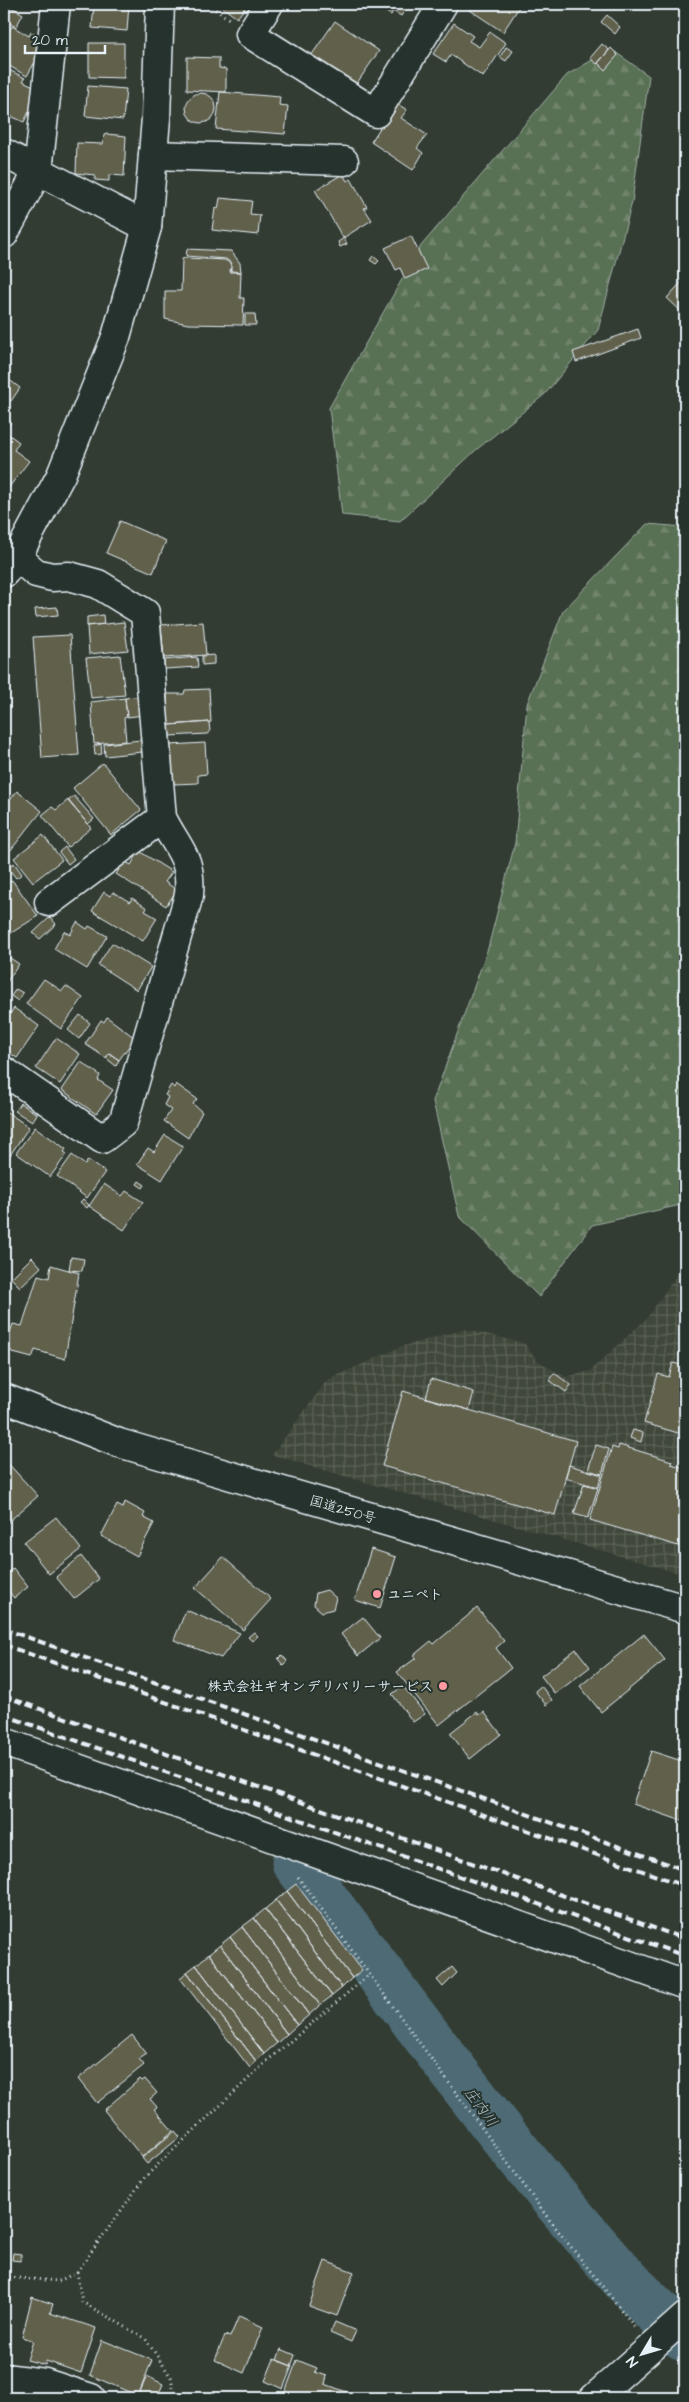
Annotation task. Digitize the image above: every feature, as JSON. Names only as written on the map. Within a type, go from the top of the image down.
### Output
[{"type":"main road","points":[[4,234],[38,171],[56,4]]},
{"type":"main road","points":[[4,1071],[102,1139],[123,1123],[189,895],[190,874],[185,856],[176,845],[162,818],[145,613],[98,584],[69,576],[52,577],[10,565],[62,474],[116,337],[147,227],[153,156],[160,4]]},
{"type":"main road","points":[[269,4],[250,34],[376,113],[444,4]]},
{"type":"main road","points":[[4,153],[147,227]]},
{"type":"main road","points":[[153,156],[344,161]]},
{"type":"main road","points":[[49,902],[162,818]]},
{"type":"main road","name":"国道250号","points":[[4,1398],[119,1443],[685,1609]]},
{"type":"main road","points":[[4,1742],[685,1985]]},
{"type":"main road","points":[[594,2398],[685,2317]]},
{"type":"main road","points":[[4,2378],[45,2383],[91,2398]]},
{"type":"path","points":[[296,1874],[548,2218],[652,2348]]},
{"type":"path","points":[[4,2277],[59,2281],[77,2272],[145,2177],[267,2061],[370,1974]]},
{"type":"path","points":[[77,2272],[82,2302],[145,2338],[171,2377],[176,2398]]},
{"type":"shaded area","points":[[685,1263],[685,1575],[272,1455],[327,1380],[400,1347],[465,1329],[524,1343],[537,1360],[565,1377],[590,1371],[647,1318]]},
{"type":"green space","points":[[611,49],[649,76],[632,202],[598,330],[545,394],[476,450],[400,521],[342,515],[329,408],[421,246],[567,75]]},
{"type":"green space","points":[[647,524],[685,527],[685,1204],[592,1225],[539,1297],[459,1216],[433,1101],[488,948],[515,843],[527,704],[563,611]]},
{"type":"building","points":[[6,4],[23,14],[16,27],[4,20]]},
{"type":"building","points":[[94,4],[129,4],[127,31],[92,28]]},
{"type":"building","points":[[218,4],[248,4],[237,18]]},
{"type":"building","points":[[374,4],[409,4],[401,16],[393,11],[391,15]]},
{"type":"building","points":[[474,4],[521,4],[503,32],[470,10]]},
{"type":"building","points":[[530,4],[540,4],[536,10]]},
{"type":"building","points":[[607,15],[620,27],[615,34],[601,22]]},
{"type":"building","points":[[335,21],[379,51],[355,86],[311,56]]},
{"type":"building","points":[[454,23],[473,36],[469,41],[479,47],[490,32],[506,43],[483,77],[451,55],[446,62],[433,54]]},
{"type":"building","points":[[12,26],[29,36],[31,32],[44,39],[41,51],[27,76],[4,63],[4,40]]},
{"type":"building","points":[[89,43],[124,43],[124,78],[89,77]]},
{"type":"building","points":[[602,44],[609,50],[597,64],[590,58]]},
{"type":"building","points":[[506,47],[513,51],[506,61],[500,57]]},
{"type":"building","points":[[611,48],[618,55],[605,70],[598,63]]},
{"type":"building","points":[[187,57],[219,58],[219,68],[226,69],[226,92],[187,90]]},
{"type":"building","points":[[9,70],[25,78],[23,81],[40,89],[24,122],[4,113],[4,82]]},
{"type":"building","points":[[88,86],[126,89],[123,120],[85,116]]},
{"type":"building","points":[[220,92],[280,97],[279,105],[288,106],[285,134],[216,129]]},
{"type":"building","points":[[201,93],[212,97],[216,108],[212,119],[201,123],[190,119],[186,108],[190,97]]},
{"type":"building","points":[[396,103],[407,110],[401,118],[427,135],[417,148],[423,153],[413,170],[371,142]]},
{"type":"building","points":[[104,135],[126,136],[124,176],[109,175],[109,181],[95,180],[95,175],[76,173],[77,143],[103,144]]},
{"type":"building","points":[[343,174],[347,181],[351,179],[367,207],[364,208],[372,220],[343,238],[315,190]]},
{"type":"building","points":[[220,198],[252,201],[250,214],[260,215],[258,235],[212,230],[215,208],[218,209]]},
{"type":"building","points":[[411,236],[427,269],[405,279],[400,268],[396,270],[385,248]]},
{"type":"building","points":[[344,238],[347,244],[340,247],[338,242]]},
{"type":"building","points":[[187,249],[231,251],[240,263],[241,272],[231,271],[231,263],[226,259],[186,256]]},
{"type":"building","points":[[373,256],[379,261],[376,264],[370,260]]},
{"type":"building","points":[[182,259],[225,260],[231,264],[230,272],[241,272],[240,298],[244,298],[243,325],[188,324],[165,319],[165,291],[181,291]]},
{"type":"building","points":[[685,278],[685,315],[667,298]]},
{"type":"building","points":[[245,314],[255,314],[256,325],[245,325]]},
{"type":"building","points":[[638,329],[641,338],[576,362],[573,352]]},
{"type":"building","points":[[4,376],[20,388],[11,401],[4,396]]},
{"type":"building","points":[[4,417],[11,422],[4,431]]},
{"type":"building","points":[[4,431],[19,442],[14,450],[29,461],[6,491],[4,489]]},
{"type":"building","points":[[120,521],[166,541],[153,573],[106,553]]},
{"type":"building","points":[[57,607],[58,615],[36,617],[35,609]]},
{"type":"building","points":[[103,615],[104,624],[87,626],[87,617]]},
{"type":"building","points":[[124,622],[128,650],[89,654],[87,626]]},
{"type":"building","points":[[203,622],[206,655],[164,658],[161,625]]},
{"type":"building","points":[[70,635],[79,755],[42,758],[33,637]]},
{"type":"building","points":[[120,655],[125,695],[91,698],[86,658]]},
{"type":"building","points":[[214,655],[214,664],[202,665],[202,656]]},
{"type":"building","points":[[197,657],[198,667],[165,669],[164,660]]},
{"type":"building","points":[[209,689],[211,722],[168,725],[167,694],[184,694],[185,690]]},
{"type":"building","points":[[143,696],[144,715],[127,717],[125,698]]},
{"type":"building","points":[[125,698],[127,717],[124,718],[126,741],[94,744],[91,702]]},
{"type":"building","points":[[209,722],[210,732],[207,734],[169,736],[169,725]]},
{"type":"building","points":[[141,740],[142,752],[105,756],[104,744]]},
{"type":"building","points":[[205,743],[207,774],[198,775],[198,783],[174,784],[170,745]]},
{"type":"building","points":[[101,744],[102,754],[95,755],[94,746]]},
{"type":"building","points":[[103,763],[141,810],[111,835],[73,788]]},
{"type":"building","points":[[17,791],[42,811],[10,851],[4,846],[4,808]]},
{"type":"building","points":[[74,796],[94,819],[88,824],[68,801]]},
{"type":"building","points":[[68,800],[91,828],[68,847],[42,815],[52,807],[56,810]]},
{"type":"building","points":[[43,835],[62,860],[33,882],[14,858]]},
{"type":"building","points":[[65,847],[74,859],[68,864],[59,852]]},
{"type":"building","points":[[139,851],[172,872],[165,882],[177,890],[166,906],[116,874],[124,861],[131,865]]},
{"type":"building","points":[[14,863],[22,874],[16,878],[8,868]]},
{"type":"building","points":[[12,880],[38,916],[8,935],[4,928],[4,886]]},
{"type":"building","points":[[104,892],[110,896],[113,892],[130,902],[132,898],[147,908],[145,911],[157,918],[143,941],[92,911]]},
{"type":"building","points":[[50,917],[56,924],[40,939],[33,933]]},
{"type":"building","points":[[77,922],[87,929],[89,926],[107,936],[87,969],[54,949],[64,931],[70,935]]},
{"type":"building","points":[[112,943],[151,967],[137,990],[98,965]]},
{"type":"building","points":[[4,954],[19,964],[4,986]]},
{"type":"building","points":[[44,979],[62,991],[66,986],[83,998],[61,1029],[26,1004]]},
{"type":"building","points":[[16,989],[23,993],[18,1001],[11,996]]},
{"type":"building","points":[[14,1008],[39,1026],[17,1058],[4,1049],[4,1023]]},
{"type":"building","points":[[80,1015],[90,1023],[79,1039],[68,1030]]},
{"type":"building","points":[[107,1017],[135,1038],[119,1060],[109,1053],[106,1058],[85,1044],[101,1020],[104,1022]]},
{"type":"building","points":[[56,1038],[80,1054],[60,1084],[36,1068]]},
{"type":"building","points":[[109,1053],[119,1060],[116,1066],[106,1058]]},
{"type":"building","points":[[81,1062],[100,1075],[98,1080],[113,1090],[96,1114],[62,1090]]},
{"type":"building","points":[[176,1084],[197,1099],[193,1104],[202,1112],[188,1138],[164,1121],[171,1110],[164,1105],[168,1097],[165,1095],[171,1085],[174,1088]]},
{"type":"building","points":[[20,1103],[37,1114],[32,1122],[15,1111]]},
{"type":"building","points":[[4,1110],[29,1127],[8,1158],[4,1156]]},
{"type":"building","points":[[35,1127],[66,1149],[64,1152],[67,1154],[50,1177],[16,1153]]},
{"type":"building","points":[[165,1135],[183,1146],[162,1180],[137,1164],[148,1148],[154,1152]]},
{"type":"building","points":[[72,1155],[85,1165],[88,1160],[105,1172],[87,1198],[57,1176]]},
{"type":"building","points":[[139,1181],[145,1185],[143,1188],[137,1184]]},
{"type":"building","points":[[104,1184],[122,1196],[126,1191],[143,1202],[124,1230],[89,1206]]},
{"type":"building","points":[[83,1199],[89,1205],[87,1208],[80,1202]]},
{"type":"building","points":[[32,1257],[41,1267],[20,1287],[11,1278]]},
{"type":"building","points":[[71,1257],[84,1259],[82,1271],[69,1270]]},
{"type":"building","points":[[51,1265],[79,1273],[65,1359],[35,1350],[32,1358],[13,1353],[6,1344],[13,1324],[22,1326],[38,1275],[49,1278]]},
{"type":"building","points":[[673,1363],[685,1366],[685,1435],[644,1423],[658,1374],[669,1377]]},
{"type":"building","points":[[554,1373],[571,1385],[566,1392],[549,1380]]},
{"type":"building","points":[[431,1379],[474,1392],[469,1410],[426,1398]]},
{"type":"building","points":[[403,1391],[576,1441],[555,1515],[382,1466]]},
{"type":"building","points":[[633,1430],[643,1433],[641,1442],[630,1438]]},
{"type":"building","points":[[596,1445],[609,1449],[602,1474],[588,1470]]},
{"type":"building","points":[[619,1445],[672,1461],[671,1464],[685,1468],[685,1548],[590,1520],[612,1447],[618,1449]]},
{"type":"building","points":[[4,1459],[38,1496],[7,1523],[4,1519]]},
{"type":"building","points":[[569,1465],[602,1475],[598,1487],[565,1478]]},
{"type":"building","points":[[584,1484],[598,1488],[588,1518],[574,1514]]},
{"type":"building","points":[[125,1502],[145,1513],[143,1517],[154,1523],[137,1556],[101,1536],[117,1505],[123,1508]]},
{"type":"building","points":[[56,1517],[81,1549],[49,1574],[24,1542]]},
{"type":"building","points":[[371,1549],[396,1557],[380,1608],[355,1600]]},
{"type":"building","points":[[81,1556],[99,1579],[74,1599],[56,1577]]},
{"type":"building","points":[[223,1557],[271,1599],[243,1630],[195,1588]]},
{"type":"building","points":[[13,1568],[28,1587],[14,1598],[4,1585],[4,1576]]},
{"type":"building","points":[[327,1590],[336,1598],[333,1609],[322,1612],[314,1605],[316,1593]]},
{"type":"building","points":[[477,1608],[504,1641],[496,1648],[511,1668],[439,1725],[397,1672],[416,1658],[414,1655],[431,1641],[434,1644]]},
{"type":"building","points":[[186,1610],[240,1633],[221,1658],[174,1640]]},
{"type":"building","points":[[363,1617],[380,1638],[358,1656],[341,1634]]},
{"type":"building","points":[[254,1632],[258,1636],[252,1641],[248,1637]]},
{"type":"building","points":[[644,1634],[665,1660],[601,1712],[580,1686]]},
{"type":"building","points":[[576,1649],[590,1667],[555,1694],[541,1676]]},
{"type":"building","points":[[282,1655],[287,1661],[283,1665],[278,1659]]},
{"type":"building","points":[[403,1686],[425,1714],[413,1722],[392,1694]]},
{"type":"building","points":[[541,1686],[552,1700],[546,1705],[535,1691]]},
{"type":"building","points":[[477,1712],[479,1715],[484,1712],[501,1734],[470,1759],[450,1733]]},
{"type":"building","points":[[651,1751],[685,1762],[685,1822],[633,1804]]},
{"type":"building","points":[[296,1884],[362,1970],[352,1978],[287,1891]]},
{"type":"building","points":[[287,1891],[352,1978],[342,1988],[276,1900]]},
{"type":"building","points":[[276,1900],[342,1988],[332,1996],[265,1909]]},
{"type":"building","points":[[265,1909],[332,1996],[320,2005],[254,1918]]},
{"type":"building","points":[[254,1918],[320,2005],[309,2015],[242,1927]]},
{"type":"building","points":[[242,1927],[309,2015],[297,2025],[230,1937]]},
{"type":"building","points":[[230,1937],[297,2025],[287,2034],[220,1945]]},
{"type":"building","points":[[220,1945],[287,2034],[277,2043],[209,1954]]},
{"type":"building","points":[[209,1954],[277,2043],[264,2054],[196,1965]]},
{"type":"building","points":[[196,1965],[264,2054],[256,2061],[187,1972]]},
{"type":"building","points":[[452,1967],[457,1973],[443,1987],[437,1980]]},
{"type":"building","points":[[187,1972],[256,2061],[250,2068],[180,1978]]},
{"type":"building","points":[[132,2035],[147,2054],[139,2059],[144,2065],[97,2103],[78,2079]]},
{"type":"building","points":[[140,2079],[142,2081],[145,2079],[157,2093],[150,2099],[157,2107],[154,2109],[173,2131],[142,2157],[104,2110]]},
{"type":"building","points":[[175,2131],[180,2137],[147,2164],[142,2158]]},
{"type":"building","points":[[13,2253],[21,2254],[21,2261],[12,2260]]},
{"type":"building","points":[[325,2261],[354,2272],[337,2316],[309,2306]]},
{"type":"building","points":[[32,2297],[53,2304],[50,2313],[96,2328],[81,2373],[46,2361],[45,2365],[27,2360],[33,2341],[22,2337]]},
{"type":"building","points":[[239,2316],[263,2327],[244,2373],[215,2360],[225,2335],[230,2337]]},
{"type":"building","points":[[335,2322],[356,2331],[351,2342],[330,2333]]},
{"type":"building","points":[[102,2340],[152,2360],[138,2396],[90,2375]]},
{"type":"building","points":[[281,2349],[295,2355],[291,2366],[277,2360]]},
{"type":"building","points":[[274,2359],[292,2366],[283,2389],[265,2381]]},
{"type":"building","points":[[297,2360],[317,2368],[315,2372],[327,2376],[325,2384],[352,2394],[350,2398],[283,2398]]},
{"type":"building","points":[[147,2376],[163,2384],[157,2398],[148,2398],[139,2394]]},
{"type":"waterway","name":"庄内川","points":[[296,1862],[451,2067],[546,2188],[630,2284],[685,2337]]},
{"type":"railway","points":[[4,1629],[685,1870]]},
{"type":"railway","points":[[4,1645],[685,1886]]},
{"type":"railway","points":[[4,1696],[685,1939]]},
{"type":"railway","points":[[4,1715],[685,1956]]},
{"type":"place","name":"ユニペト","points":[[377,1594]]},
{"type":"place","name":"株式会社ギオンデリバリーサービス","points":[[443,1686]]}]
